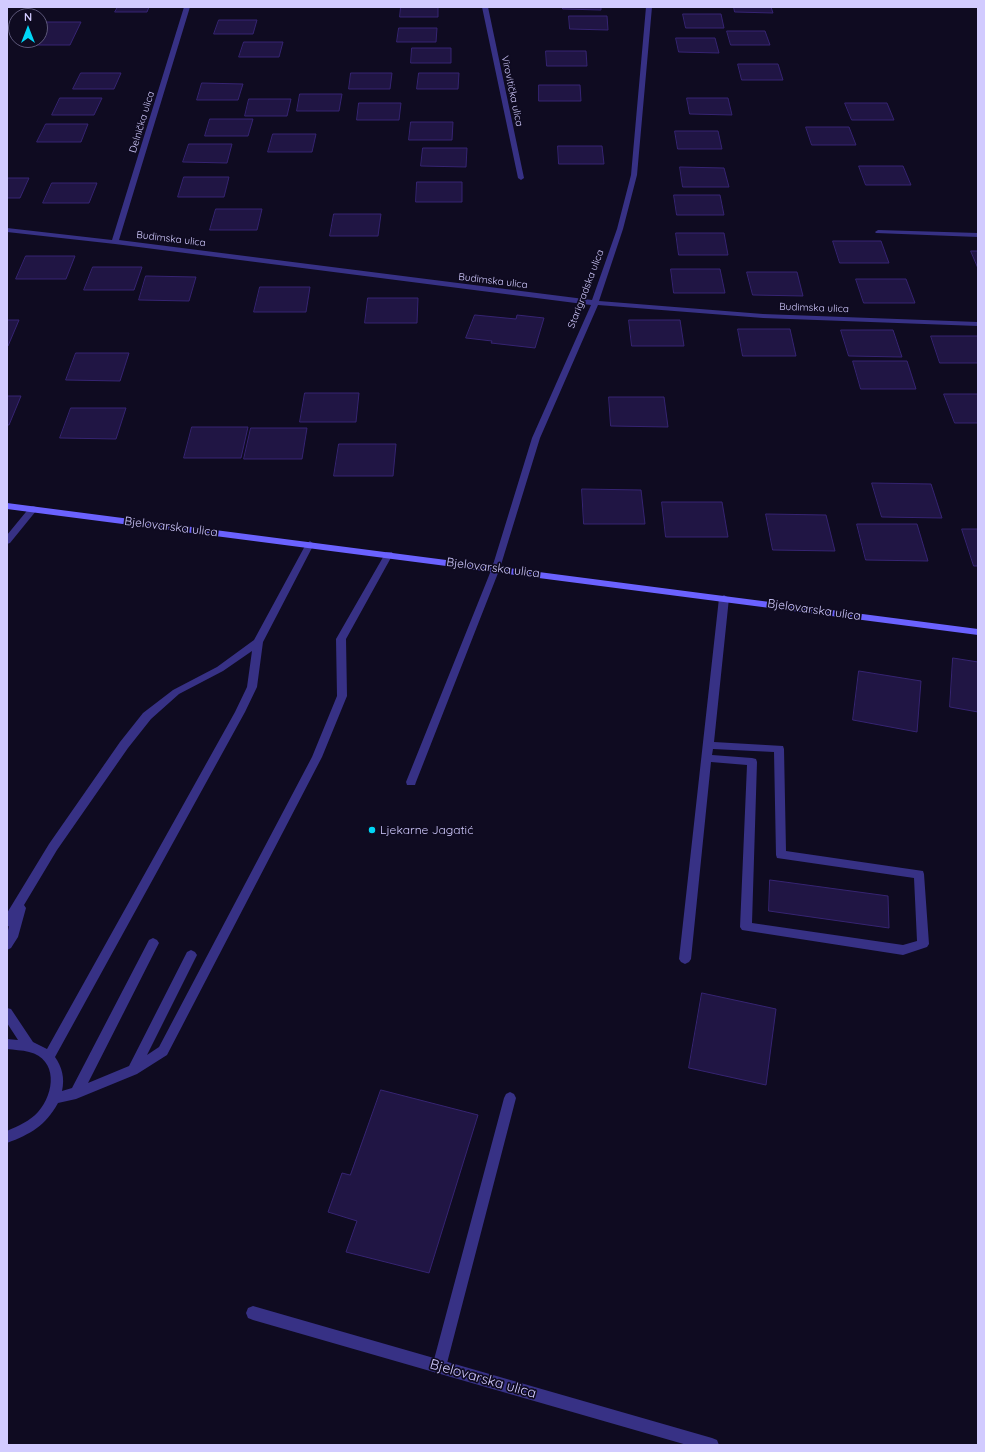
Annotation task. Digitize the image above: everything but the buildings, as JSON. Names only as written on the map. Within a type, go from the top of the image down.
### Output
[{"type":"main road","name":"Bjelovarska ulica","points":[[7,506],[389,554],[978,632]]},
{"type":"street","name":"Delnička ulica","points":[[115,242],[187,7]]},
{"type":"street","name":"Virovitička ulica","points":[[485,7],[521,178]]},
{"type":"street","name":"Starigradska ulica","points":[[411,782],[496,568],[536,438],[595,303],[620,229],[634,175],[650,7]]},
{"type":"street","name":"Budimska ulica","points":[[7,230],[115,242],[595,303],[764,316],[978,324]]},
{"type":"street","points":[[878,232],[978,235]]},
{"type":"street","points":[[7,541],[33,509]]},
{"type":"street","points":[[49,1056],[240,712],[252,686],[258,642],[310,544]]},
{"type":"street","points":[[55,1098],[76,1093],[133,1070],[163,1051],[317,757],[342,696],[341,639],[389,554]]},
{"type":"street","points":[[685,959],[724,598]]},
{"type":"street","points":[[7,922],[54,847],[124,745],[147,716],[176,692],[220,669],[258,642]]},
{"type":"street","points":[[707,758],[752,762],[746,927],[903,950],[923,944],[919,874],[781,855],[779,749],[708,745]]},
{"type":"street","points":[[7,945],[12,937],[23,898]]},
{"type":"street","points":[[76,1093],[153,943]]},
{"type":"street","points":[[133,1070],[191,955]]},
{"type":"street","points":[[7,1013],[29,1046]]},
{"type":"street","points":[[7,1044],[21,1043],[37,1048],[49,1056],[56,1068],[58,1082],[55,1098],[46,1114],[32,1126],[16,1135],[7,1137]]},
{"type":"street","points":[[439,1367],[510,1098]]},
{"type":"street","name":"Bjelovarska ulica","points":[[253,1313],[712,1445]]},
{"type":"place","name":"Ljekarne Jagatić","points":[[372,830]]}]
